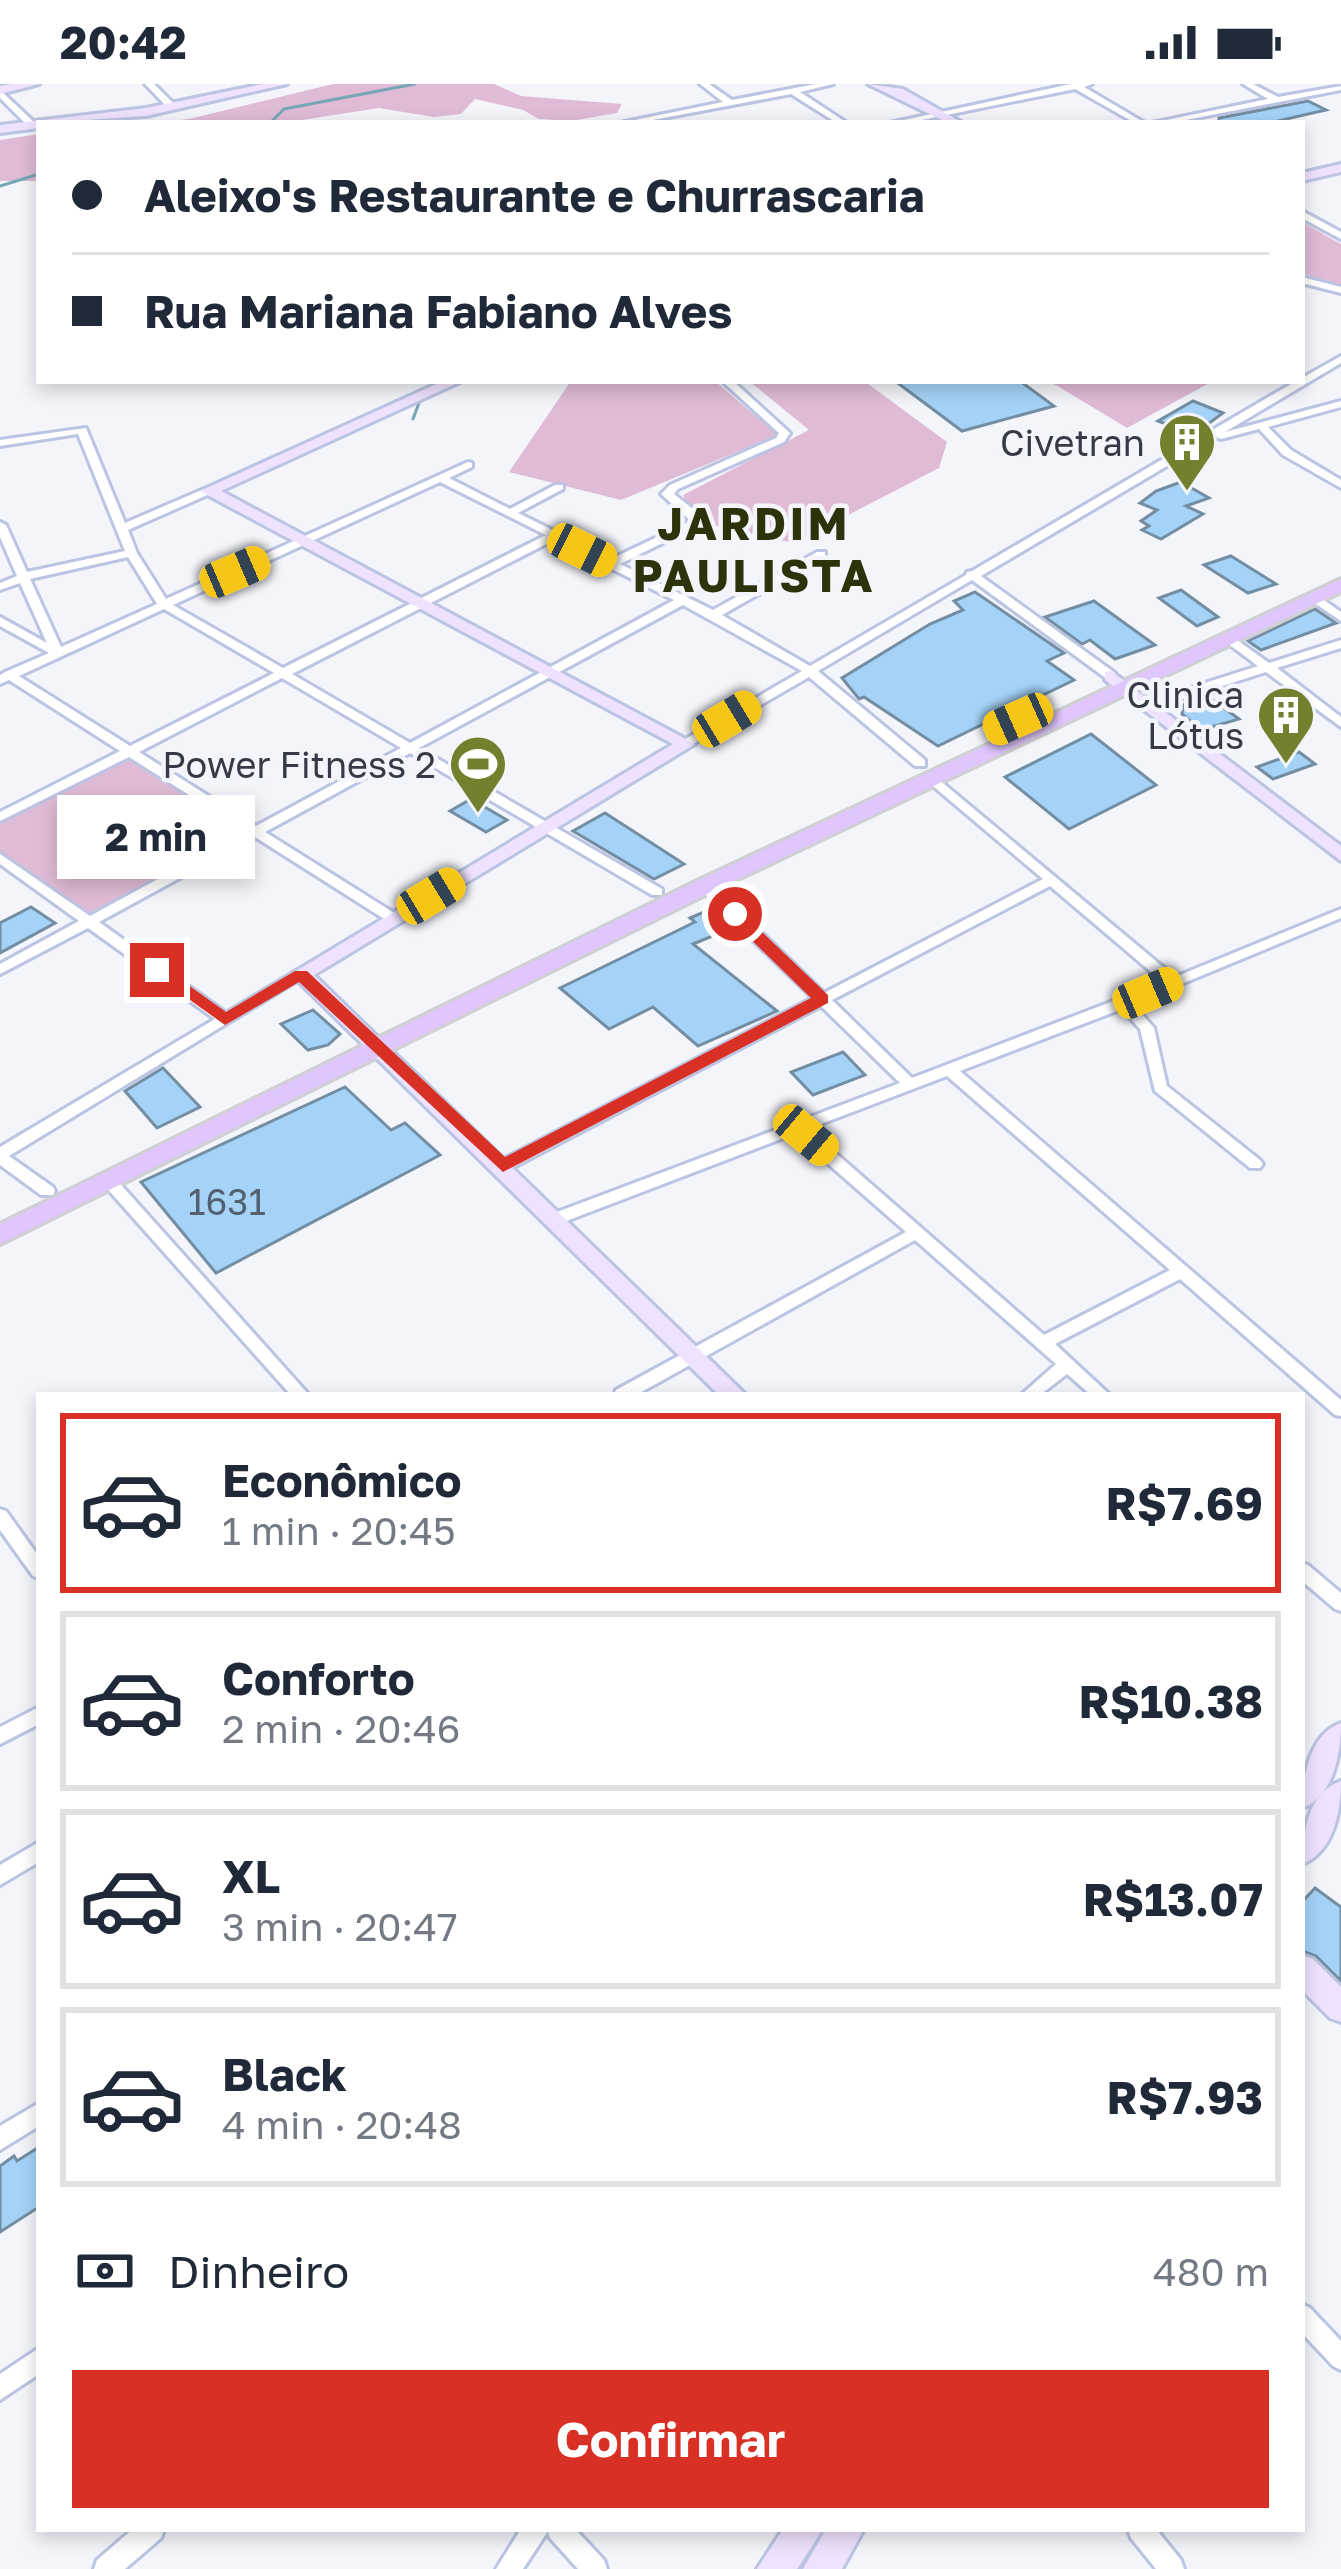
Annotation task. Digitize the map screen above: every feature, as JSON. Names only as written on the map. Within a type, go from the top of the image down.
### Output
[{"type":"main road","points":[[0,1235],[657,892],[1118,683],[1341,568]]},
{"type":"main road","points":[[1118,683],[1230,639],[1341,585]]},
{"type":"main road","points":[[0,1216],[705,886],[926,771]]},
{"type":"street","points":[[2,88],[33,84]]},
{"type":"street","points":[[149,84],[172,106]]},
{"type":"street","points":[[71,120],[281,84]]},
{"type":"street","points":[[704,84],[714,91],[709,95],[726,104]]},
{"type":"street","points":[[649,120],[829,84]]},
{"type":"street","points":[[874,84],[952,120]]},
{"type":"street","points":[[1247,84],[1276,100]]},
{"type":"street","points":[[910,120],[1080,85],[1136,120]]},
{"type":"street","points":[[2,88],[35,124]]},
{"type":"street","points":[[1172,120],[1341,88]]},
{"type":"street","points":[[792,91],[838,120]]},
{"type":"street","points":[[0,129],[35,124]]},
{"type":"street","points":[[1305,176],[1341,168]]},
{"type":"street","points":[[1305,216],[1341,236]]},
{"type":"street","points":[[1305,281],[1341,290]]},
{"type":"street","points":[[1305,380],[1341,359]]},
{"type":"street","points":[[123,528],[448,384]]},
{"type":"street","points":[[611,564],[697,522],[667,494],[674,487],[780,440],[785,433],[730,384]]},
{"type":"street","points":[[47,1191],[0,1155],[809,670],[1298,384]]},
{"type":"street","points":[[1209,438],[1341,404]]},
{"type":"street","points":[[1240,418],[1263,427],[1284,448],[1341,484]]},
{"type":"street","points":[[0,443],[82,430],[131,553],[162,604],[657,892]]},
{"type":"street","points":[[5,678],[468,465]]},
{"type":"street","points":[[440,478],[713,615],[809,670],[1172,982]]},
{"type":"street","points":[[508,514],[559,487]]},
{"type":"street","points":[[208,491],[686,744]]},
{"type":"street","points":[[0,525],[58,653]]},
{"type":"street","points":[[0,817],[553,536]]},
{"type":"street","points":[[0,587],[131,553]]},
{"type":"street","points":[[713,615],[821,554]]},
{"type":"street","points":[[971,574],[1341,855]]},
{"type":"street","points":[[1314,598],[1341,617]]},
{"type":"street","points":[[0,970],[683,600]]},
{"type":"street","points":[[0,621],[58,653]]},
{"type":"street","points":[[29,637],[48,630]]},
{"type":"street","points":[[1230,639],[1341,723]]},
{"type":"street","points":[[1146,706],[1341,644]]},
{"type":"street","points":[[5,678],[132,750],[394,919]]},
{"type":"street","points":[[0,858],[225,1019]]},
{"type":"street","points":[[503,1166],[1051,880]]},
{"type":"street","points":[[705,886],[910,1084]]},
{"type":"street","points":[[555,1219],[1124,1003],[1341,913]]},
{"type":"street","points":[[301,974],[731,1392]]},
{"type":"street","points":[[1124,1003],[1147,1028],[1160,1088],[1256,1164]]},
{"type":"street","points":[[949,1069],[1341,1410]]},
{"type":"street","points":[[796,1127],[1099,1392]]},
{"type":"street","points":[[109,1181],[299,1392]]},
{"type":"street","points":[[627,1392],[918,1232]]},
{"type":"street","points":[[1043,1343],[1183,1270]]},
{"type":"street","points":[[1033,1392],[1067,1364]]},
{"type":"street","points":[[0,1516],[36,1567]]},
{"type":"street","points":[[1305,1573],[1341,1604]]},
{"type":"street","points":[[0,1736],[36,1717]]},
{"type":"street","points":[[1305,1792],[1338,1744]]},
{"type":"street","points":[[1305,1846],[1341,1792]]},
{"type":"street","points":[[0,1876],[36,1853]]},
{"type":"street","points":[[1305,1972],[1341,2008]]},
{"type":"street","points":[[0,2139],[36,2115]]},
{"type":"street","points":[[1305,2319],[1341,2358]]},
{"type":"street","points":[[0,2388],[36,2362]]},
{"type":"street","points":[[106,2569],[149,2532]]},
{"type":"street","points":[[508,2569],[534,2532]]},
{"type":"street","points":[[562,2532],[596,2569]]},
{"type":"street","points":[[782,2566],[803,2532]]},
{"type":"street","points":[[821,2569],[844,2532]]},
{"type":"street","points":[[1142,2532],[1172,2569]]},
{"type":"shaded area","points":[[333,84],[494,84],[521,96],[622,104],[617,113],[577,120],[539,119],[523,110],[475,99],[461,114],[434,117],[379,108],[302,120],[180,120]]},
{"type":"shaded area","points":[[36,134],[36,181],[0,181],[0,140]]},
{"type":"shaded area","points":[[1305,224],[1341,244],[1341,286],[1305,274]]},
{"type":"shaded area","points":[[569,384],[718,384],[778,435],[621,500],[509,472]]},
{"type":"shaded area","points":[[753,384],[868,384],[947,442],[939,468],[794,543],[711,525],[712,514],[686,502],[683,495],[809,430]]},
{"type":"shaded area","points":[[1054,384],[1208,384],[1127,428]]},
{"type":"shaded area","points":[[130,755],[248,830],[88,915],[0,853],[0,821]]},
{"type":"building","points":[[1308,101],[1326,110],[1282,120],[1219,118]]},
{"type":"building","points":[[899,384],[1024,384],[1054,406],[962,431]]},
{"type":"building","points":[[1193,401],[1223,413],[1193,435],[1158,421]]},
{"type":"building","points":[[1181,482],[1209,498],[1186,506],[1203,514],[1161,539],[1142,530],[1149,526],[1141,521],[1157,510],[1140,503]]},
{"type":"building","points":[[1231,556],[1276,584],[1248,593],[1204,565]]},
{"type":"building","points":[[1181,590],[1218,617],[1197,626],[1159,598]]},
{"type":"building","points":[[975,592],[1064,653],[1047,661],[1074,680],[938,746],[864,697],[859,699],[842,678],[930,624],[963,610],[954,601]]},
{"type":"building","points":[[1094,601],[1155,645],[1115,659],[1090,640],[1082,644],[1045,617]]},
{"type":"building","points":[[1315,609],[1336,623],[1261,650],[1248,641]]},
{"type":"building","points":[[1210,698],[1239,719],[1201,730],[1182,714],[1183,705]]},
{"type":"building","points":[[1091,734],[1156,785],[1069,829],[1005,777]]},
{"type":"building","name":"Clinica Lótus","points":[[1299,752],[1315,764],[1273,779],[1257,767]]},
{"type":"building","name":"Power Fitness 2","points":[[471,799],[507,820],[486,832],[450,811]]},
{"type":"building","points":[[605,813],[684,864],[654,879],[573,831]]},
{"type":"building","points":[[31,907],[55,923],[0,953],[0,923]]},
{"type":"building","points":[[711,909],[732,928],[693,944],[777,1011],[698,1046],[653,1007],[609,1029],[560,988],[695,922],[690,918]]},
{"type":"building","points":[[313,1010],[340,1034],[328,1045],[308,1050],[281,1024]]},
{"type":"building","points":[[843,1052],[865,1075],[813,1095],[791,1072]]},
{"type":"building","points":[[163,1068],[200,1107],[157,1128],[125,1091]]},
{"type":"building","points":[[345,1087],[391,1130],[405,1123],[440,1155],[216,1273],[141,1182]]},
{"type":"building","points":[[1315,1888],[1341,1907],[1341,1981],[1316,1956],[1305,1952],[1305,1899]]},
{"type":"building","points":[[36,2149],[36,2209],[0,2232],[0,2166],[14,2156],[17,2161]]},
{"type":"waterway","points":[[273,120],[284,109],[415,84]]},
{"type":"waterway","points":[[0,186],[36,175]]},
{"type":"waterway","points":[[413,419],[419,403]]},
{"type":"place","name":"Civetran","points":[[1187,493]]},
{"type":"place","name":"Clinica Lótus","points":[[1286,766]]},
{"type":"place","name":"Power Fitness 2","points":[[478,815]]},
{"type":"district","name":"JARDIM PAULISTA","points":[[754,549]]},
{"type":"route","points":[[157,970],[225,1019],[301,974],[503,1166],[822,999],[735,914]]}]
